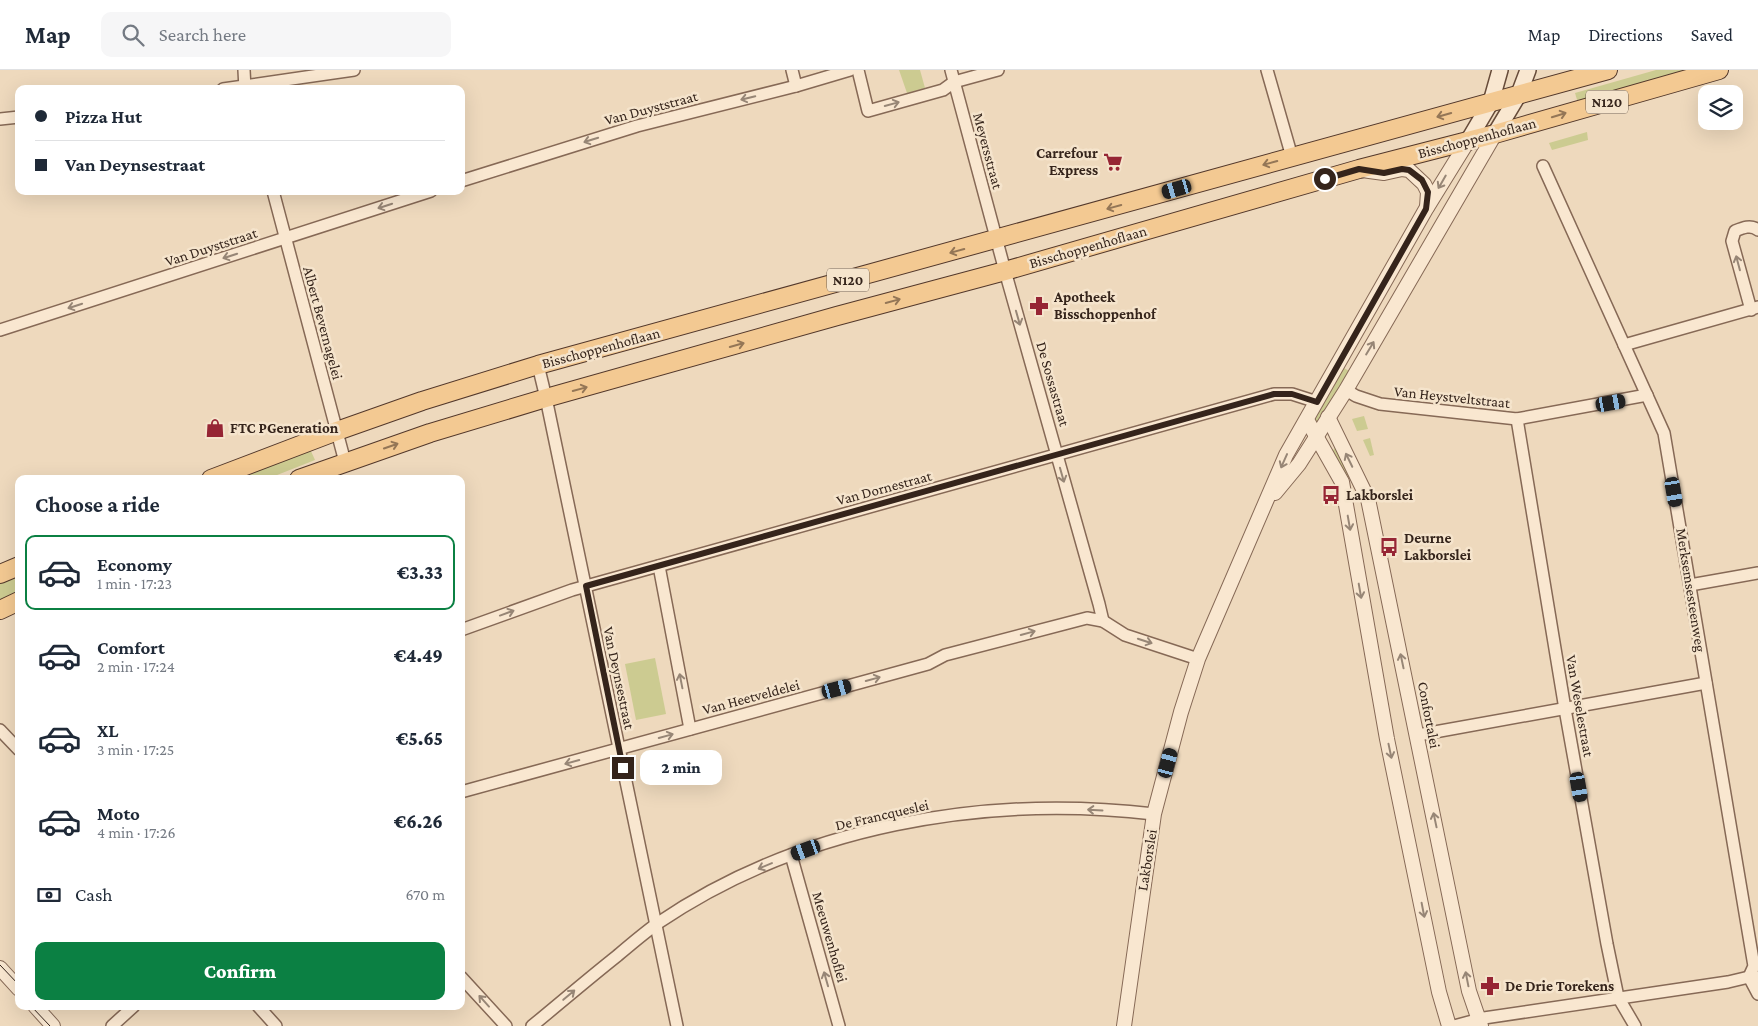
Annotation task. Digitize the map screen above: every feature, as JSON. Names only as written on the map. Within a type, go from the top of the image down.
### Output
[{"type":"main road","points":[[1468,141],[1491,102],[1500,70]]},
{"type":"main road","points":[[1519,94],[1528,70]]},
{"type":"main road","name":"Bisschoppenhoflaan","points":[[222,475],[422,401],[538,365],[1608,70]]},
{"type":"main road","name":"Bisschoppenhoflaan","points":[[310,475],[430,433],[546,398],[1005,271],[1359,169],[1495,134],[1580,108],[1719,70]]},
{"type":"main road","name":"Lakborslei","points":[[1495,134],[1519,94]]},
{"type":"main road","points":[[0,574],[15,568]]},
{"type":"main road","points":[[0,610],[15,603]]},
{"type":"street","points":[[244,70],[245,85]]},
{"type":"street","points":[[258,85],[354,70]]},
{"type":"street","points":[[792,70],[796,86]]},
{"type":"street","name":"Van Duyststraat","points":[[465,180],[637,126],[796,86],[850,70]]},
{"type":"street","points":[[858,70],[868,111],[943,90],[954,82],[998,70]]},
{"type":"street","name":"Meyersstraat","points":[[951,70],[997,240]]},
{"type":"street","points":[[1268,70],[1292,157]]},
{"type":"street","points":[[0,119],[15,117]]},
{"type":"street","name":"Lakborslei","points":[[1266,503],[1300,464],[1315,436],[1346,390],[1495,134]]},
{"type":"street","name":"Lakborslei","points":[[1124,1026],[1149,814],[1181,712],[1194,657],[1286,456],[1426,209],[1468,141]]},
{"type":"street","name":"Merksemsesteenweg","points":[[1543,166],[1664,433],[1754,966],[1754,977]]},
{"type":"street","points":[[1359,169],[1384,173],[1402,169],[1409,170],[1422,180],[1428,192],[1426,209]]},
{"type":"street","name":"Albert Bevernagelei","points":[[274,195],[345,462]]},
{"type":"street","name":"Van Duyststraat","points":[[0,330],[419,195]]},
{"type":"street","points":[[1624,345],[1754,308],[1732,240],[1735,231],[1746,227],[1758,230]]},
{"type":"street","points":[[997,240],[1005,271]]},
{"type":"street","points":[[1404,249],[1422,261]]},
{"type":"street","name":"De Sossastraat","points":[[1005,271],[1103,622]]},
{"type":"street","name":"Van Deynsestraat","points":[[538,365],[677,1026]]},
{"type":"street","name":"Van Heystveltstraat","points":[[1346,390],[1356,396],[1380,404],[1517,419],[1647,395]]},
{"type":"street","name":"Van Dornestraat","points":[[465,629],[586,586],[1274,394],[1292,394],[1317,402]]},
{"type":"street","name":"Confortalei","points":[[1328,417],[1368,499],[1469,990],[1480,1023]]},
{"type":"street","name":"Van Weselestraat","points":[[1517,419],[1565,709],[1618,997],[1635,1026]]},
{"type":"street","points":[[1307,420],[1340,477],[1343,489],[1387,739],[1439,992],[1448,1026]]},
{"type":"street","points":[[1343,489],[1359,481]]},
{"type":"street","points":[[659,566],[690,729]]},
{"type":"street","points":[[1690,585],[1758,573]]},
{"type":"street","name":"Van Heetveldelei","points":[[465,791],[928,664],[945,655],[1086,618],[1103,622],[1126,634],[1194,657]]},
{"type":"street","points":[[1418,735],[1706,683]]},
{"type":"street","points":[[0,730],[15,746]]},
{"type":"street","name":"De Francqueslei","points":[[532,1026],[657,924],[722,886],[791,855],[853,836],[927,819],[965,813],[1044,809],[1149,814]]},
{"type":"street","name":"Meeuwenhoflei","points":[[791,855],[839,1026]]},
{"type":"street","points":[[0,968],[15,985]]},
{"type":"street","points":[[1454,1026],[1480,1023],[1618,997],[1754,977],[1758,994]]},
{"type":"street","points":[[465,981],[506,1026]]},
{"type":"street","points":[[39,1010],[53,1026]]},
{"type":"street","points":[[112,1026],[130,1010]]},
{"type":"street","points":[[262,1010],[276,1026]]},
{"type":"shaded area","points":[[899,70],[920,70],[925,88],[907,93]]},
{"type":"shaded area","points":[[1656,70],[1694,70],[1578,103],[1575,93]]},
{"type":"shaded area","points":[[1587,132],[1588,140],[1552,150],[1549,143]]},
{"type":"shaded area","points":[[1342,367],[1351,372],[1316,425],[1313,418]]},
{"type":"shaded area","points":[[1364,416],[1368,429],[1357,431],[1352,419]]},
{"type":"shaded area","points":[[1370,438],[1374,455],[1370,456],[1363,440]]},
{"type":"shaded area","points":[[1336,446],[1351,477],[1348,478],[1332,452]]},
{"type":"shaded area","points":[[310,449],[315,460],[277,475],[247,475]]},
{"type":"shaded area","points":[[15,576],[15,597],[0,604],[0,583]]},
{"type":"shaded area","points":[[655,658],[666,714],[636,720],[625,664]]},
{"type":"tram line","points":[[0,965],[15,981]]},
{"type":"tram line","points":[[35,1010],[50,1026]]},
{"type":"place","name":"Carrefour Express","points":[[1113,162]]},
{"type":"place","name":"Apotheek Bisschoppenhof","points":[[1039,306]]},
{"type":"place","name":"FTC PGeneration","points":[[215,428]]},
{"type":"place","name":"Lakborslei","points":[[1331,495]]},
{"type":"place","name":"Deurne Lakborslei","points":[[1389,547]]},
{"type":"place","name":"De Drie Torekens","points":[[1490,986]]},
{"type":"route","points":[[623,768],[586,586],[1274,394],[1292,394],[1317,402],[1426,209],[1428,192],[1422,180],[1409,170],[1402,169],[1384,173],[1359,169],[1325,179]]}]
